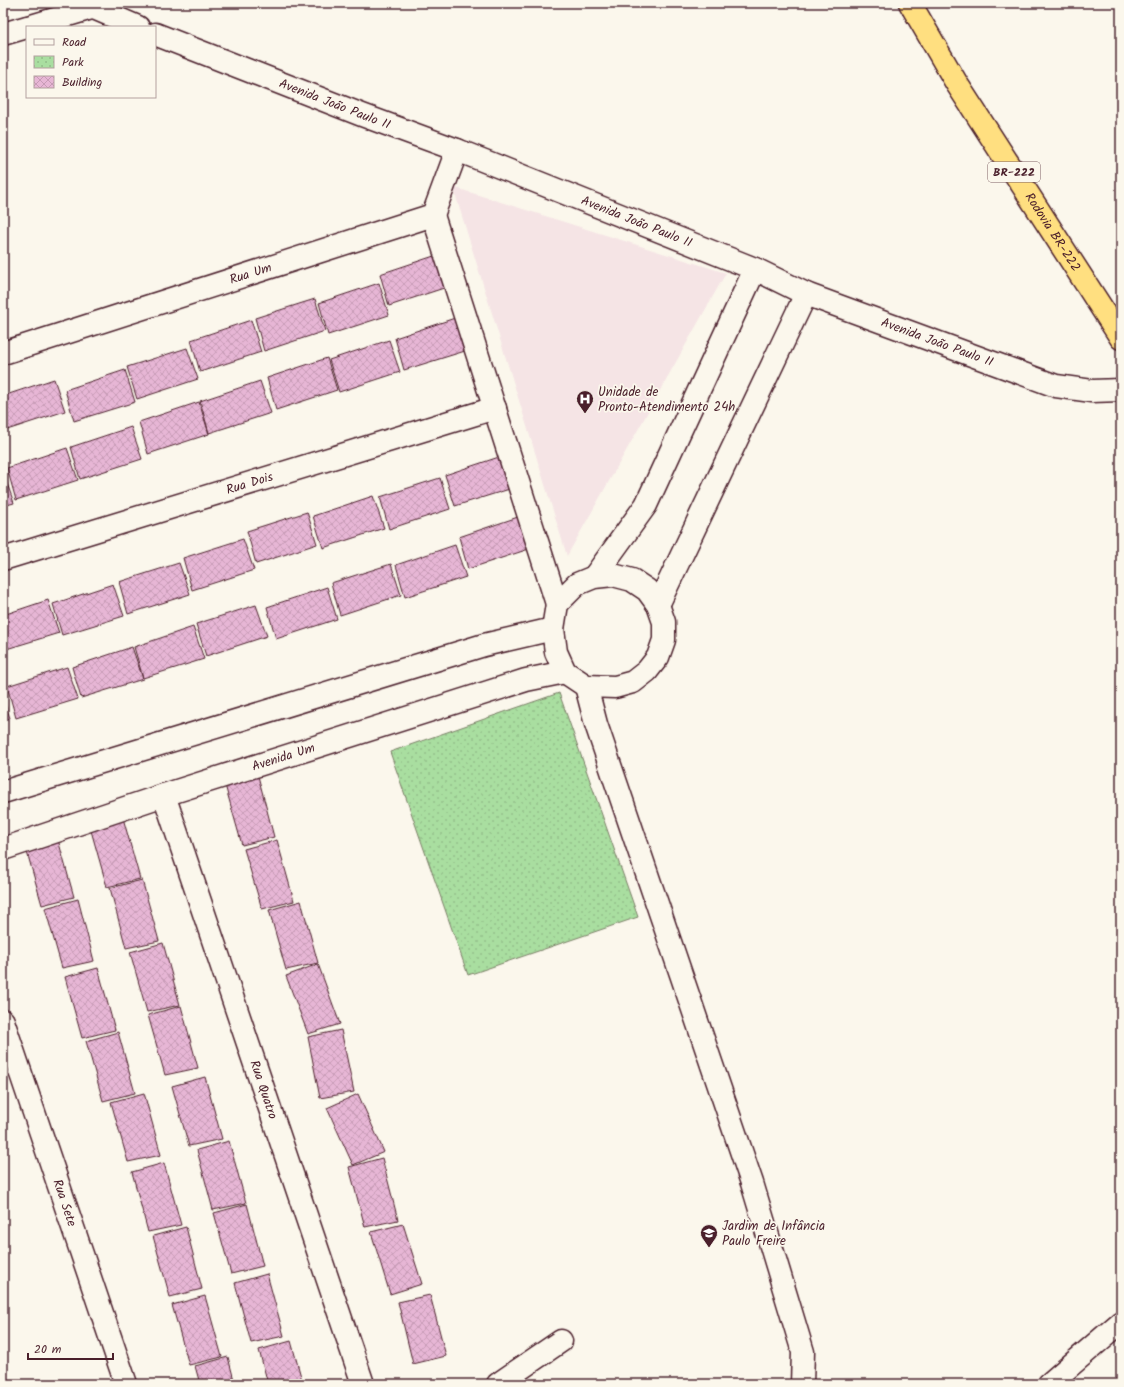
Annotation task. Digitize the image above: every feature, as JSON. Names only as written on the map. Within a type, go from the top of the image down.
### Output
[{"type":"highway","name":"Rodovia BR-222","points":[[910,3],[957,84],[1121,338]]},
{"type":"street","points":[[30,26],[94,5],[136,26]]},
{"type":"street","points":[[3,34],[26,27]]},
{"type":"street","name":"Avenida João Paulo II","points":[[156,34],[362,115],[457,150],[755,269],[806,294],[1056,386],[1092,391],[1121,390]]},
{"type":"street","points":[[457,150],[433,215],[557,604],[553,629],[556,652],[565,672],[586,686],[615,687],[633,682],[648,671],[658,657],[664,640],[664,622],[658,605],[647,590],[632,580],[613,575],[594,577],[577,584],[557,604]]},
{"type":"street","name":"Rua Um","points":[[3,353],[433,215]]},
{"type":"street","points":[[594,577],[646,505],[755,269]]},
{"type":"street","points":[[658,605],[806,294]]},
{"type":"street","name":"Rua Dois","points":[[3,558],[495,408]]},
{"type":"street","points":[[3,792],[484,645],[553,629]]},
{"type":"street","name":"Avenida Um","points":[[3,849],[164,795],[526,680],[565,672]]},
{"type":"street","points":[[586,686],[599,732],[752,1183],[803,1352],[802,1384]]},
{"type":"street","name":"Rua Quatro","points":[[164,795],[363,1384]]},
{"type":"street","name":"Rua Sete","points":[[3,1021],[126,1384]]},
{"type":"street","points":[[1049,1384],[1121,1322]]},
{"type":"street","points":[[498,1384],[561,1341]]},
{"type":"shaded area","name":"Unidade de Pronto-Atendimento 24h","points":[[453,187],[726,273],[567,556]]},
{"type":"green space","points":[[559,693],[638,917],[468,975],[390,752]]},
{"type":"building","points":[[440,254],[450,286],[389,306],[380,274]]},
{"type":"building","points":[[379,283],[389,315],[328,335],[319,303]]},
{"type":"building","points":[[315,299],[325,331],[264,351],[255,318]]},
{"type":"building","points":[[455,318],[465,351],[404,370],[395,338]]},
{"type":"building","points":[[251,320],[261,352],[200,372],[191,340]]},
{"type":"building","points":[[389,340],[400,372],[339,392],[329,360]]},
{"type":"building","points":[[187,348],[198,379],[137,399],[127,367]]},
{"type":"building","points":[[327,358],[337,390],[276,410],[267,378]]},
{"type":"building","points":[[125,370],[135,402],[74,421],[65,390]]},
{"type":"building","points":[[54,379],[65,411],[4,431],[3,396]]},
{"type":"building","points":[[260,381],[271,413],[209,433],[200,401]]},
{"type":"building","points":[[199,402],[209,434],[148,454],[139,422]]},
{"type":"building","points":[[131,427],[142,459],[80,479],[71,447]]},
{"type":"building","points":[[67,448],[78,480],[16,500],[7,468]]},
{"type":"building","points":[[505,455],[516,487],[455,506],[445,475]]},
{"type":"building","points":[[3,472],[14,503],[3,506]]},
{"type":"building","points":[[440,478],[450,509],[389,529],[380,497]]},
{"type":"building","points":[[373,496],[384,528],[323,548],[313,516]]},
{"type":"building","points":[[307,512],[317,544],[256,564],[247,531]]},
{"type":"building","points":[[518,517],[529,549],[468,569],[459,537]]},
{"type":"building","points":[[243,539],[254,570],[192,590],[183,558]]},
{"type":"building","points":[[455,545],[466,577],[405,597],[396,565]]},
{"type":"building","points":[[179,563],[190,594],[128,614],[119,582]]},
{"type":"building","points":[[391,564],[401,595],[340,615],[331,583]]},
{"type":"building","points":[[113,584],[124,616],[62,635],[53,604]]},
{"type":"building","points":[[327,587],[337,619],[276,639],[267,607]]},
{"type":"building","points":[[48,600],[59,633],[3,650],[3,615]]},
{"type":"building","points":[[256,605],[267,636],[206,656],[196,624]]},
{"type":"building","points":[[193,627],[204,659],[143,678],[134,647]]},
{"type":"building","points":[[132,647],[143,679],[81,698],[72,667]]},
{"type":"building","points":[[67,667],[78,699],[16,718],[7,686]]},
{"type":"building","points":[[3,698],[10,718],[3,721]]},
{"type":"building","points":[[258,776],[274,837],[242,845],[225,785]]},
{"type":"building","points":[[123,818],[140,879],[107,887],[90,827]]},
{"type":"building","points":[[57,836],[74,897],[42,905],[25,845]]},
{"type":"building","points":[[277,840],[294,901],[262,909],[244,849]]},
{"type":"building","points":[[142,880],[159,941],[126,948],[110,888]]},
{"type":"building","points":[[78,899],[94,961],[62,968],[45,908]]},
{"type":"building","points":[[301,901],[318,963],[286,970],[269,910]]},
{"type":"building","points":[[163,943],[180,1005],[147,1012],[130,952]]},
{"type":"building","points":[[318,964],[340,1024],[308,1034],[286,976]]},
{"type":"building","points":[[98,968],[115,1030],[82,1038],[65,977]]},
{"type":"building","points":[[181,1006],[198,1068],[165,1075],[148,1015]]},
{"type":"building","points":[[341,1030],[354,1092],[320,1098],[308,1037]]},
{"type":"building","points":[[118,1032],[135,1093],[103,1101],[86,1041]]},
{"type":"building","points":[[205,1077],[222,1139],[189,1146],[172,1086]]},
{"type":"building","points":[[144,1093],[161,1155],[128,1162],[111,1102]]},
{"type":"building","points":[[358,1094],[384,1152],[353,1165],[327,1108]]},
{"type":"building","points":[[229,1141],[246,1203],[213,1210],[197,1150]]},
{"type":"building","points":[[382,1158],[398,1220],[365,1227],[349,1167]]},
{"type":"building","points":[[164,1163],[181,1225],[148,1232],[132,1172]]},
{"type":"building","points":[[247,1204],[263,1266],[231,1274],[214,1213]]},
{"type":"building","points":[[403,1224],[422,1284],[390,1294],[371,1232]]},
{"type":"building","points":[[186,1227],[202,1289],[170,1297],[153,1236]]},
{"type":"building","points":[[267,1274],[284,1336],[251,1343],[235,1283]]},
{"type":"building","points":[[430,1295],[446,1356],[413,1364],[398,1302]]},
{"type":"building","points":[[205,1296],[222,1357],[189,1365],[172,1305]]},
{"type":"building","points":[[291,1341],[303,1384],[268,1384],[259,1350]]},
{"type":"building","points":[[228,1357],[235,1384],[200,1384],[195,1366]]},
{"type":"place","name":"Unidade de Pronto-Atendimento 24h","points":[[585,414]]},
{"type":"place","name":"Jardim de Infância Paulo Freire","points":[[709,1248]]}]
